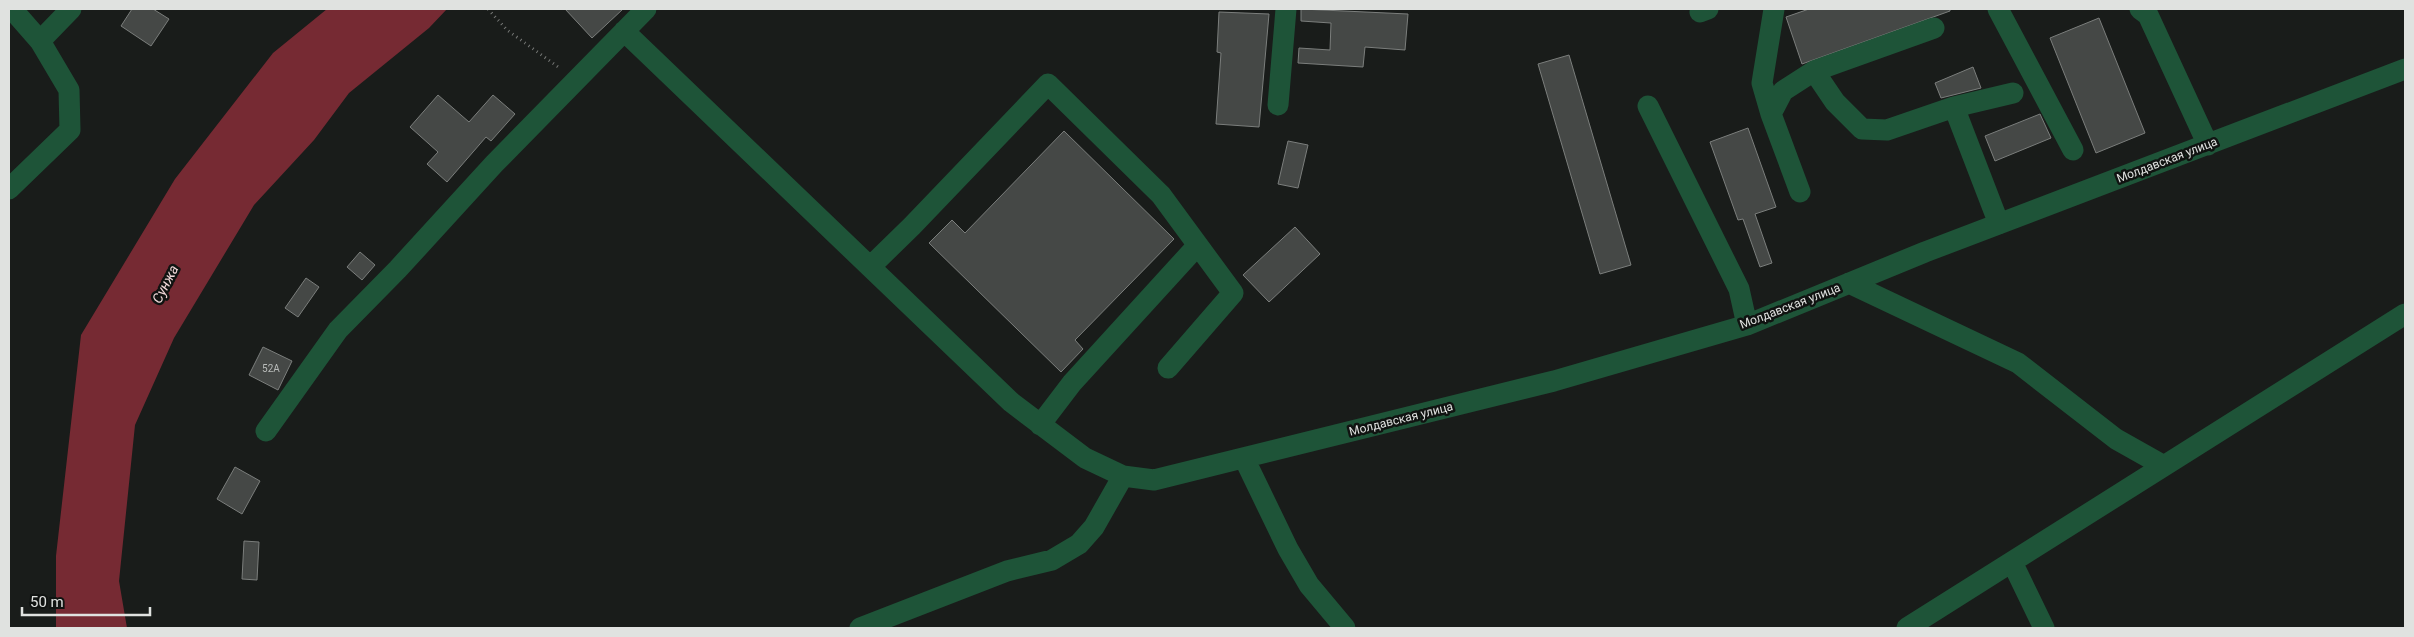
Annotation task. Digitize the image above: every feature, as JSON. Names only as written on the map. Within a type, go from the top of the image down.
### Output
[{"type":"street","points":[[9,189],[70,130],[69,90],[40,41],[12,9]]},
{"type":"street","points":[[40,41],[71,9]]},
{"type":"street","points":[[266,431],[338,330],[646,9]]},
{"type":"street","points":[[1278,105],[1286,9]]},
{"type":"street","points":[[1774,9],[1762,84],[1800,192]]},
{"type":"street","points":[[1998,9],[2073,150]]},
{"type":"street","points":[[2140,9],[2148,15],[2208,145]]},
{"type":"street","points":[[1772,114],[1784,91],[1814,70],[1934,28]]},
{"type":"street","points":[[624,30],[1011,402],[1085,458],[1122,476],[1094,527],[1079,544],[1066,552],[1052,560],[1006,571],[872,626]]},
{"type":"street","name":"Молдавская улица","points":[[1122,476],[1154,480],[1554,381],[1747,324],[1999,224],[2405,69]]},
{"type":"street","points":[[1814,70],[1835,102],[1862,130],[1887,130],[1954,108],[2013,93]]},
{"type":"street","points":[[870,267],[912,226],[1048,84],[1161,195],[1233,294],[1168,368]]},
{"type":"street","points":[[1648,106],[1739,289],[1747,324]]},
{"type":"street","points":[[1954,108],[1999,224]]},
{"type":"street","points":[[1040,425],[1072,383],[1197,246]]},
{"type":"street","points":[[1849,283],[2018,363],[2116,439],[2164,466]]},
{"type":"street","points":[[1907,628],[2405,314]]},
{"type":"street","points":[[1244,458],[1288,549],[1309,585],[1346,628]]},
{"type":"street","points":[[2012,562],[2044,628]]},
{"type":"path","points":[[488,9],[507,30],[576,80]]},
{"type":"water","name":"Сунжа","points":[[327,9],[447,9],[429,28],[349,93],[314,140],[254,205],[174,338],[135,425],[119,581],[127,628],[56,628],[56,556],[81,335],[175,179],[273,53]]},
{"type":"building","points":[[132,9],[153,9],[169,19],[151,46],[121,26]]},
{"type":"building","points":[[565,9],[623,9],[592,38]]},
{"type":"building","points":[[1301,9],[1408,14],[1405,50],[1365,47],[1363,67],[1298,63],[1299,48],[1330,50],[1331,23],[1301,21]]},
{"type":"building","points":[[1809,9],[1950,9],[1950,11],[1802,64],[1786,17]]},
{"type":"building","points":[[1219,12],[1269,14],[1259,127],[1216,124],[1221,53],[1217,52]]},
{"type":"building","points":[[2099,18],[2145,133],[2096,153],[2050,38]]},
{"type":"building","points":[[1569,55],[1631,265],[1600,274],[1538,64]]},
{"type":"building","points":[[1973,67],[1981,88],[1941,98],[1935,83]]},
{"type":"building","points":[[438,95],[469,122],[493,95],[515,114],[491,141],[486,137],[447,182],[427,164],[438,152],[410,127]]},
{"type":"building","points":[[2040,114],[2051,138],[1995,161],[1985,136]]},
{"type":"building","points":[[1748,128],[1776,207],[1755,214],[1772,263],[1760,267],[1743,219],[1738,220],[1710,142]]},
{"type":"building","points":[[1064,131],[1174,239],[1075,340],[1083,349],[1061,372],[929,243],[952,220],[965,233]]},
{"type":"building","points":[[1288,141],[1308,145],[1298,188],[1278,184]]},
{"type":"building","points":[[1295,227],[1320,254],[1269,302],[1243,275]]},
{"type":"building","points":[[360,252],[375,265],[362,280],[347,267]]},
{"type":"building","points":[[306,278],[319,287],[298,317],[285,308]]},
{"type":"building","points":[[263,347],[292,361],[278,390],[249,375]]},
{"type":"building","points":[[235,467],[260,481],[242,514],[217,499]]},
{"type":"building","points":[[244,541],[259,542],[257,580],[242,579]]}]
